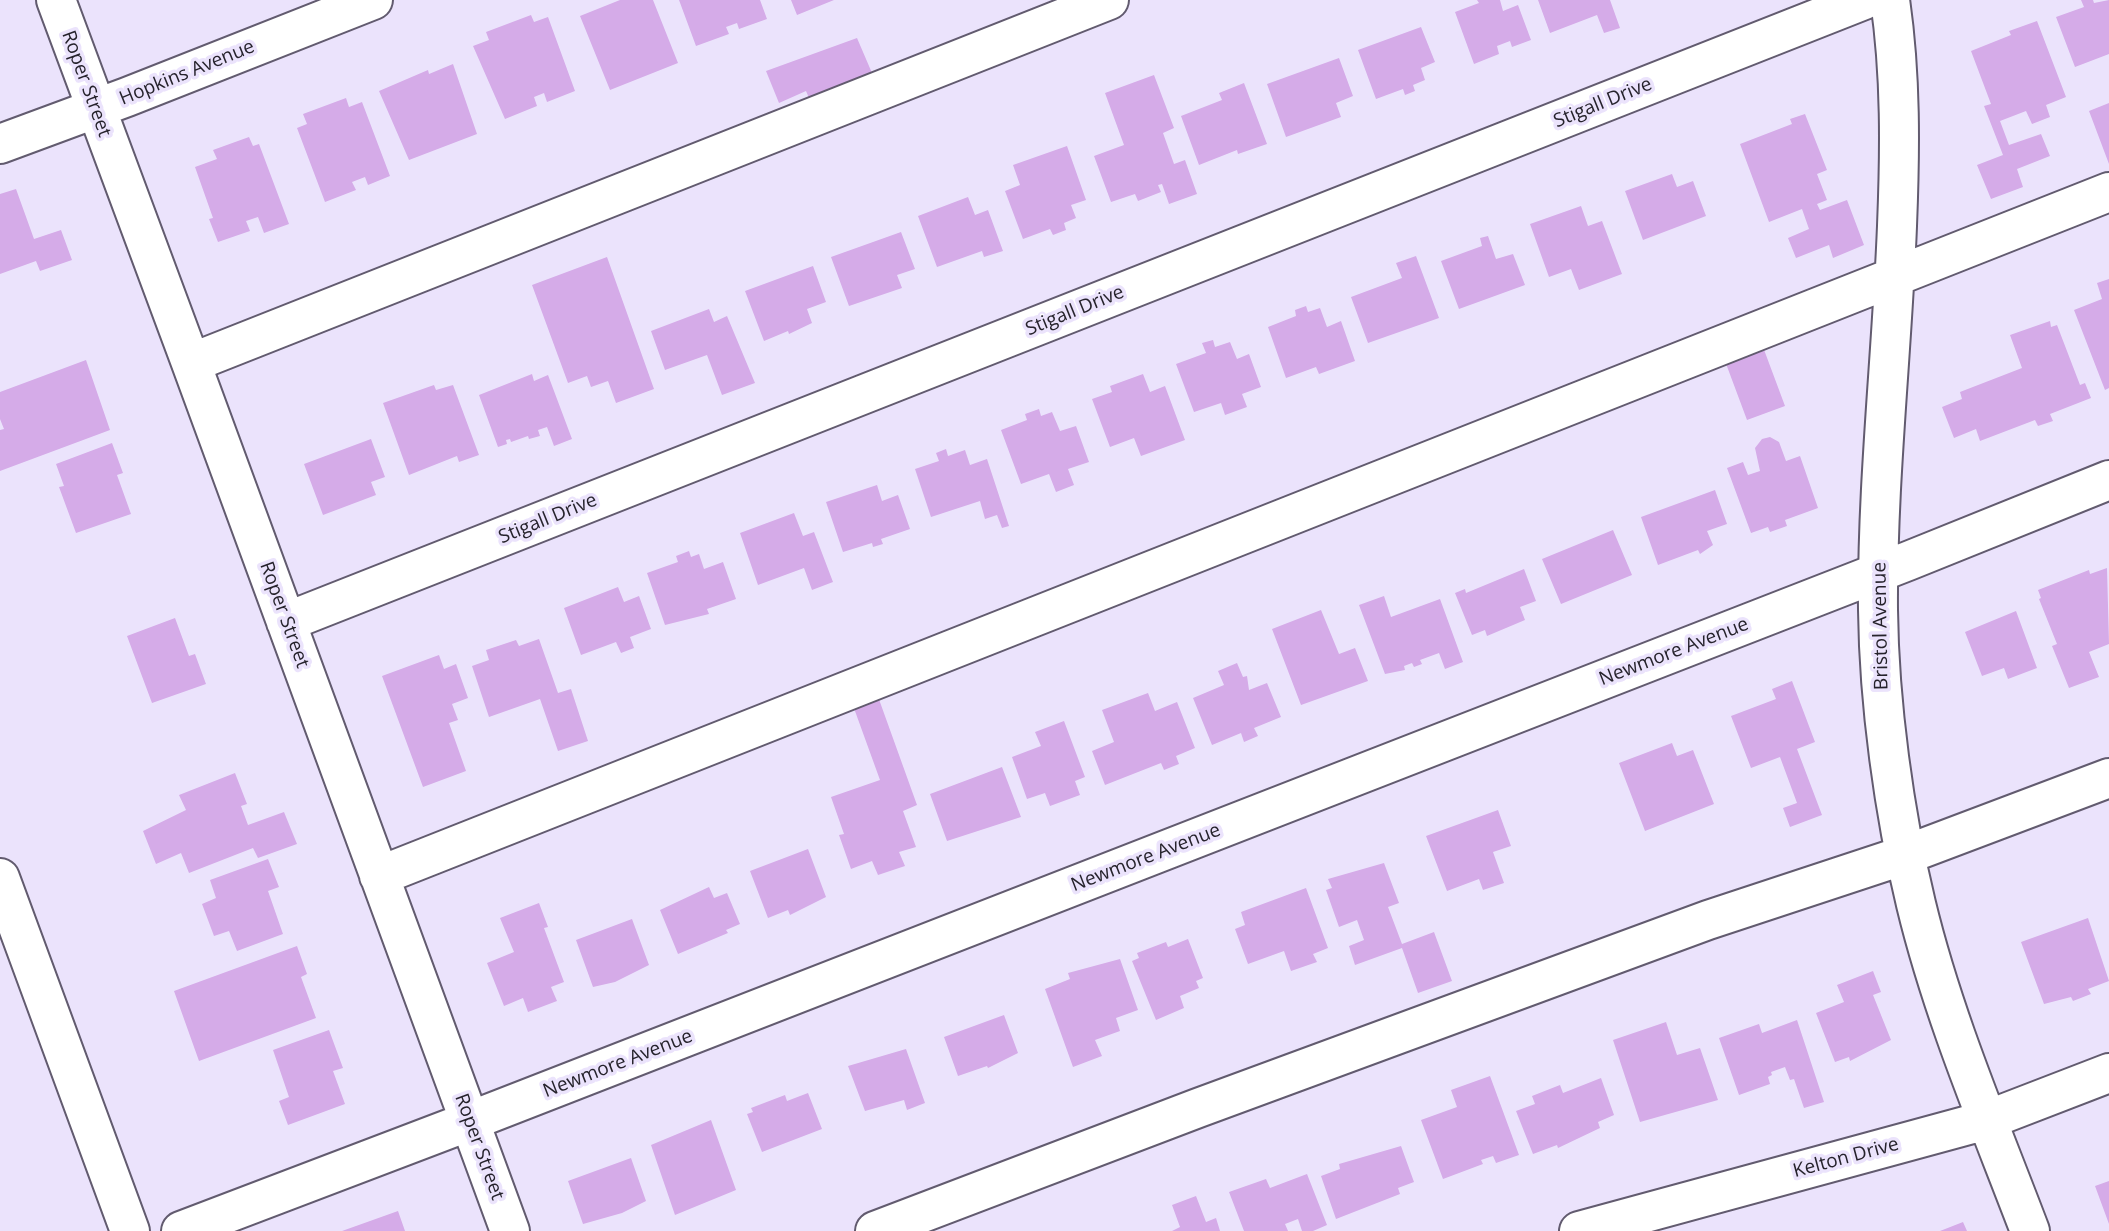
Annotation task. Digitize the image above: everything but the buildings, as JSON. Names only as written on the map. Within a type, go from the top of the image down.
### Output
[{"type":"street","name":"Roper Street","points":[[56,0],[510,1231]]},
{"type":"street","name":"Hopkins Avenue","points":[[0,144],[373,0]]},
{"type":"street","points":[[191,363],[1109,0]]},
{"type":"street","name":"Stigall Drive","points":[[286,622],[1864,0]]},
{"type":"street","name":"Bristol Avenue","points":[[1890,0],[1901,137],[1879,573],[1882,693],[1905,855],[1916,905],[1936,974],[1987,1120],[2030,1231]]},
{"type":"street","points":[[379,876],[2109,192]]},
{"type":"street","name":"Newmore Avenue","points":[[181,1231],[1879,573],[2109,480]]},
{"type":"street","points":[[874,1231],[1708,920],[1905,855],[2109,778]]},
{"type":"street","points":[[0,878],[130,1231]]},
{"type":"street","name":"Kelton Drive","points":[[1579,1231],[1987,1120],[2109,1073]]}]
